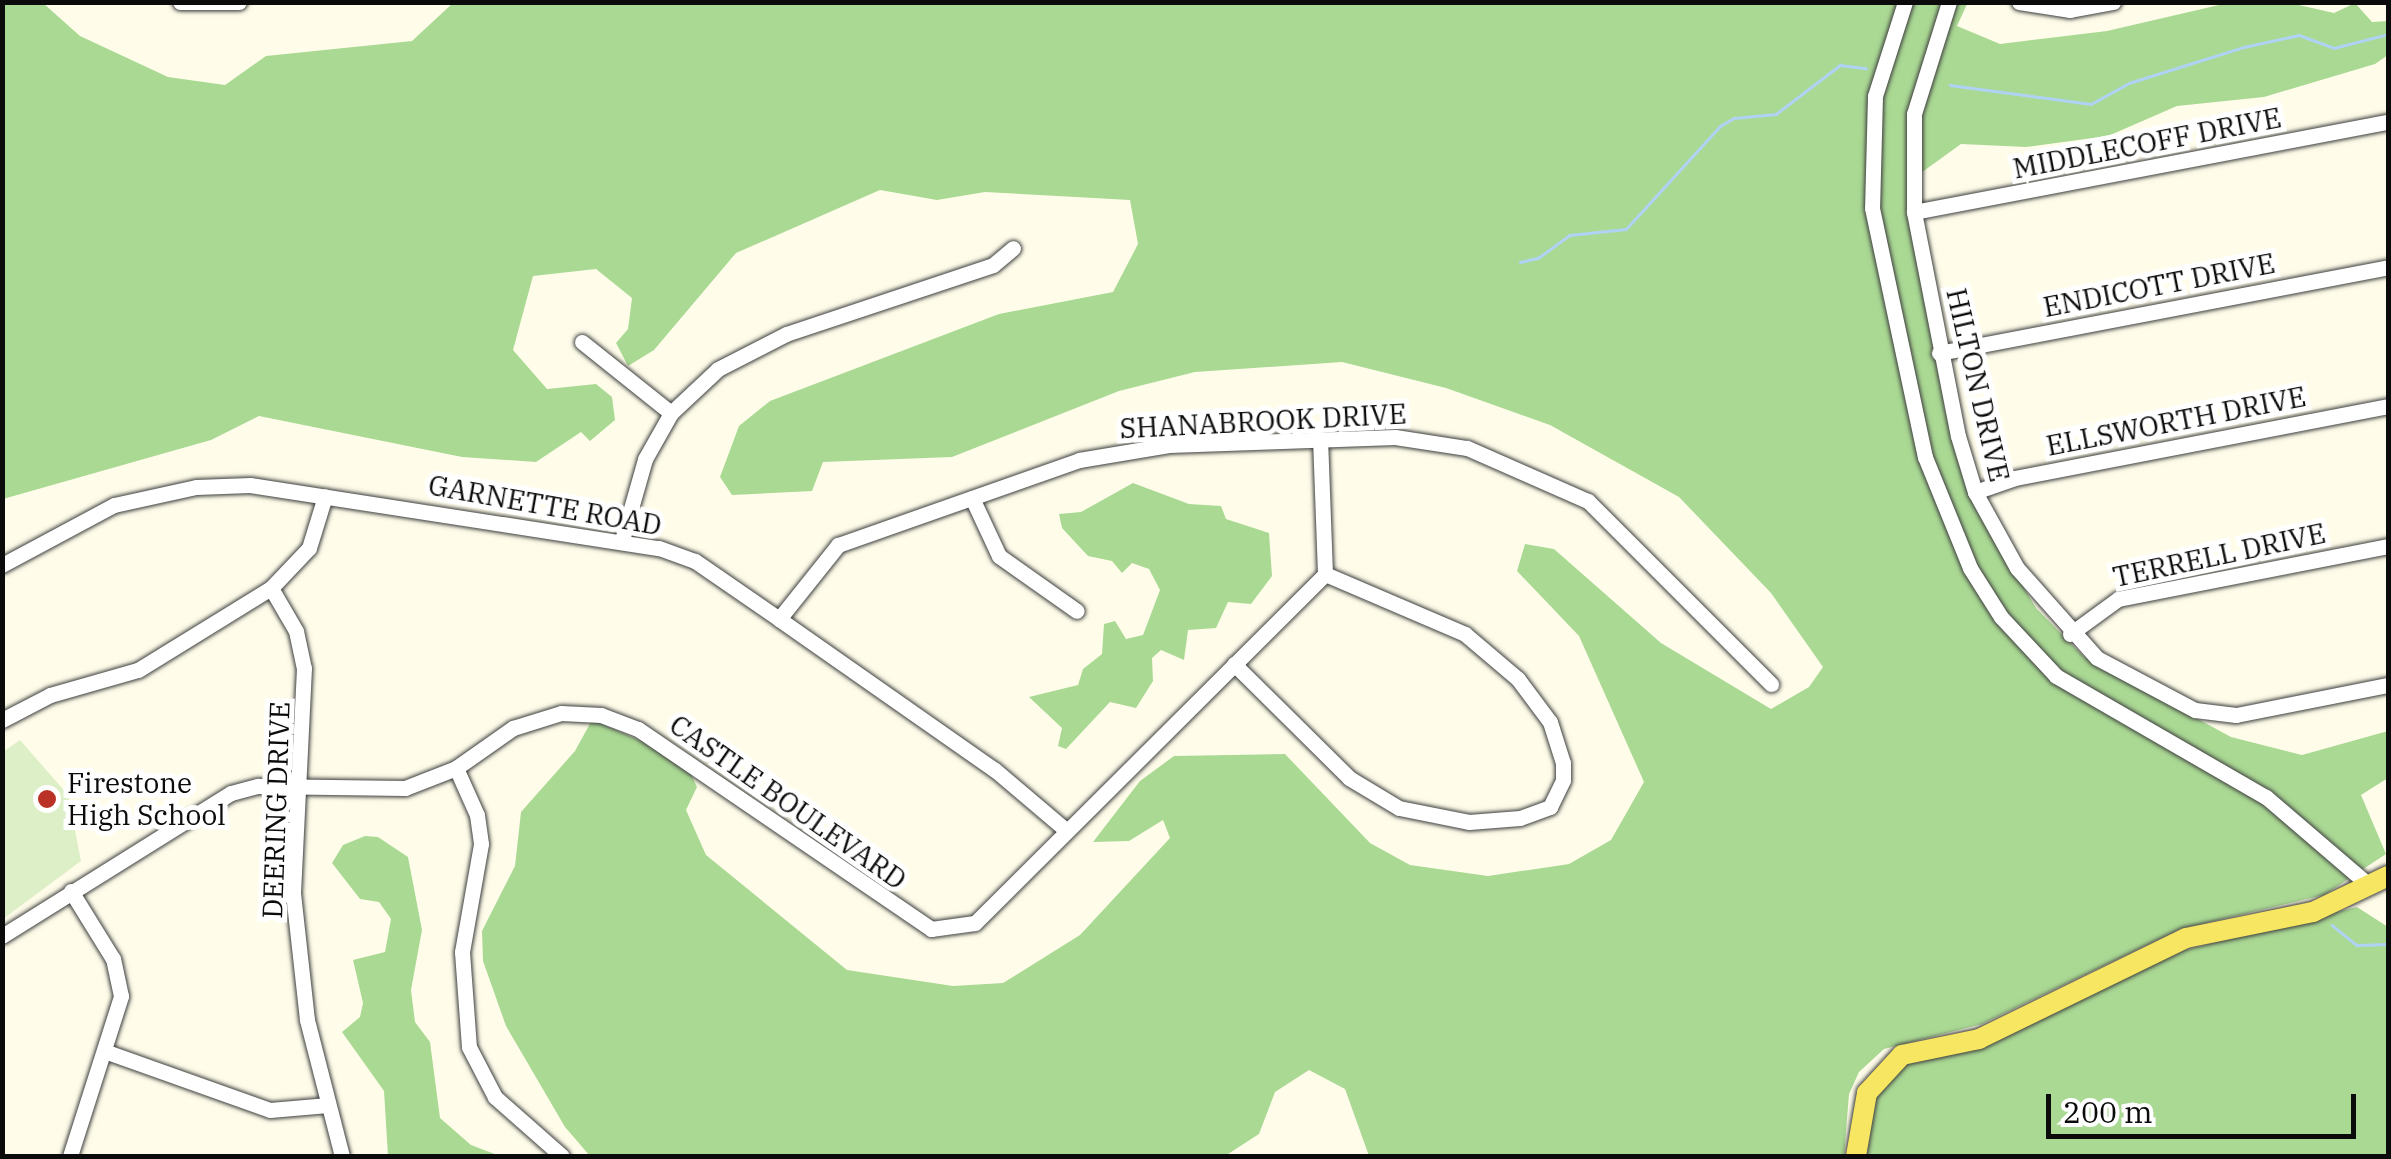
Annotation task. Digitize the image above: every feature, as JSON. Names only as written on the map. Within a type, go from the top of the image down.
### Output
[{"type":"main road","points":[[1856,1156],[1866,1093],[1902,1055],[1979,1039],[2186,938],[2298,916],[2379,881]]},
{"type":"street","points":[[180,2],[239,2]]},
{"type":"street","points":[[1905,2],[1872,116],[1872,208],[1925,457],[1970,568],[2001,617],[2056,676],[2266,797],[2379,881]]},
{"type":"street","name":"HILTON DRIVE","points":[[1949,2],[1914,114],[1914,212],[1939,353],[1975,492],[2017,568],[2070,634],[2131,682],[2195,710],[2230,716],[2388,685]]},
{"type":"street","points":[[2019,2],[2070,10],[2113,2]]},
{"type":"street","name":"MIDDLECOFF DRIVE","points":[[1914,212],[2388,122]]},
{"type":"street","points":[[622,540],[644,459],[670,414],[738,356],[992,265],[1013,248]]},
{"type":"street","name":"ENDICOTT DRIVE","points":[[1939,353],[2388,267]]},
{"type":"street","points":[[582,342],[670,414]]},
{"type":"street","name":"ELLSWORTH DRIVE","points":[[1975,492],[2014,478],[2388,406]]},
{"type":"street","points":[[1234,664],[1349,778],[1399,808],[1470,822],[1520,818],[1550,807],[1563,780],[1563,763],[1550,722],[1518,679],[1465,634],[1325,574],[1320,439]]},
{"type":"street","name":"SHANABROOK DRIVE","points":[[779,619],[838,545],[1122,450],[1320,439],[1445,442],[1575,493],[1620,526],[1771,684]]},
{"type":"street","name":"GARNETTE ROAD","points":[[2,565],[68,527],[149,495],[250,485],[622,540],[695,561],[995,770],[1067,831]]},
{"type":"street","points":[[2,720],[47,696],[138,670],[271,588],[309,548],[325,496]]},
{"type":"street","points":[[972,498],[1000,556],[1077,611]]},
{"type":"street","name":"TERRELL DRIVE","points":[[2070,634],[2118,599],[2388,546]]},
{"type":"street","name":"CASTLE BOULEVARD","points":[[2,936],[216,800],[258,786],[384,790],[456,768],[513,728],[541,717],[580,713],[618,720],[663,744],[918,922],[940,931],[990,914],[1067,831],[1325,574]]},
{"type":"street","name":"DEERING DRIVE","points":[[271,588],[296,631],[304,668],[293,894],[301,985],[342,1156]]},
{"type":"street","points":[[456,768],[477,814],[481,844],[462,952],[469,1047],[495,1096],[562,1156]]},
{"type":"street","points":[[70,1156],[120,1014],[118,976],[71,890]]},
{"type":"street","points":[[107,1052],[270,1110],[328,1104]]},
{"type":"green space","points":[[454,2],[1968,2],[1957,26],[2000,44],[2107,31],[2232,2],[2290,3],[2334,13],[2355,3],[2372,22],[2388,21],[2388,55],[2375,64],[2264,97],[2177,106],[2108,136],[2026,147],[1961,144],[1907,183],[1945,410],[1963,471],[1981,516],[2036,608],[2084,657],[2231,737],[2302,755],[2388,731],[2388,778],[2361,795],[2386,854],[2324,895],[2180,929],[1982,1024],[1884,1049],[1859,1072],[1849,1094],[1844,1156],[1369,1156],[1345,1089],[1309,1070],[1275,1092],[1259,1134],[1225,1156],[590,1156],[565,1127],[506,1026],[483,961],[482,931],[515,866],[521,812],[575,751],[592,720],[646,743],[690,772],[697,787],[686,810],[706,855],[847,970],[953,986],[1003,983],[1080,935],[1170,838],[1163,820],[1129,841],[1093,842],[1140,781],[1174,756],[1285,754],[1370,843],[1410,865],[1488,876],[1569,864],[1611,840],[1644,782],[1579,636],[1517,571],[1525,544],[1554,549],[1661,643],[1771,709],[1809,687],[1823,667],[1771,593],[1679,497],[1550,425],[1446,388],[1342,362],[1195,372],[1119,391],[952,457],[823,462],[812,491],[732,495],[720,477],[739,426],[770,401],[999,314],[1113,292],[1138,244],[1130,200],[985,192],[937,200],[880,190],[736,253],[654,350],[628,366],[616,343],[628,329],[632,298],[596,269],[533,276],[513,350],[547,389],[596,384],[612,397],[615,420],[590,441],[581,432],[536,462],[462,457],[259,416],[211,440],[3,499],[3,3],[43,3],[80,36],[168,77],[225,85],[266,56],[412,41]]},
{"type":"green space","points":[[1133,483],[1189,504],[1221,506],[1226,519],[1269,533],[1272,576],[1251,604],[1228,602],[1216,628],[1188,630],[1184,660],[1161,650],[1152,658],[1153,681],[1136,708],[1110,702],[1066,749],[1058,746],[1062,728],[1029,697],[1078,685],[1083,669],[1102,654],[1104,624],[1115,621],[1126,639],[1143,635],[1160,590],[1149,569],[1132,563],[1122,573],[1112,561],[1088,556],[1062,528],[1059,514],[1081,512]]},
{"type":"green space","points":[[20,740],[68,795],[81,861],[3,919],[3,752]]},
{"type":"green space","points":[[365,836],[378,837],[408,857],[422,930],[411,990],[415,1022],[430,1042],[440,1118],[471,1145],[500,1156],[388,1156],[384,1091],[342,1032],[360,1017],[363,1003],[353,960],[385,952],[391,919],[379,902],[360,899],[332,863],[343,845]]},
{"type":"green space","points":[[2357,907],[2388,927],[2388,1156],[1866,1156],[1877,1093],[1910,1061],[2185,950]]},
{"type":"waterway","points":[[1950,85],[2091,104],[2129,83],[2244,47],[2299,35],[2334,48],[2388,34]]},
{"type":"waterway","points":[[1520,262],[1538,258],[1570,235],[1626,229],[1720,126],[1734,118],[1776,114],[1840,65],[1866,68]]},
{"type":"waterway","points":[[2332,925],[2357,945],[2388,944]]},
{"type":"place","name":"Firestone High School","points":[[47,799]]}]
